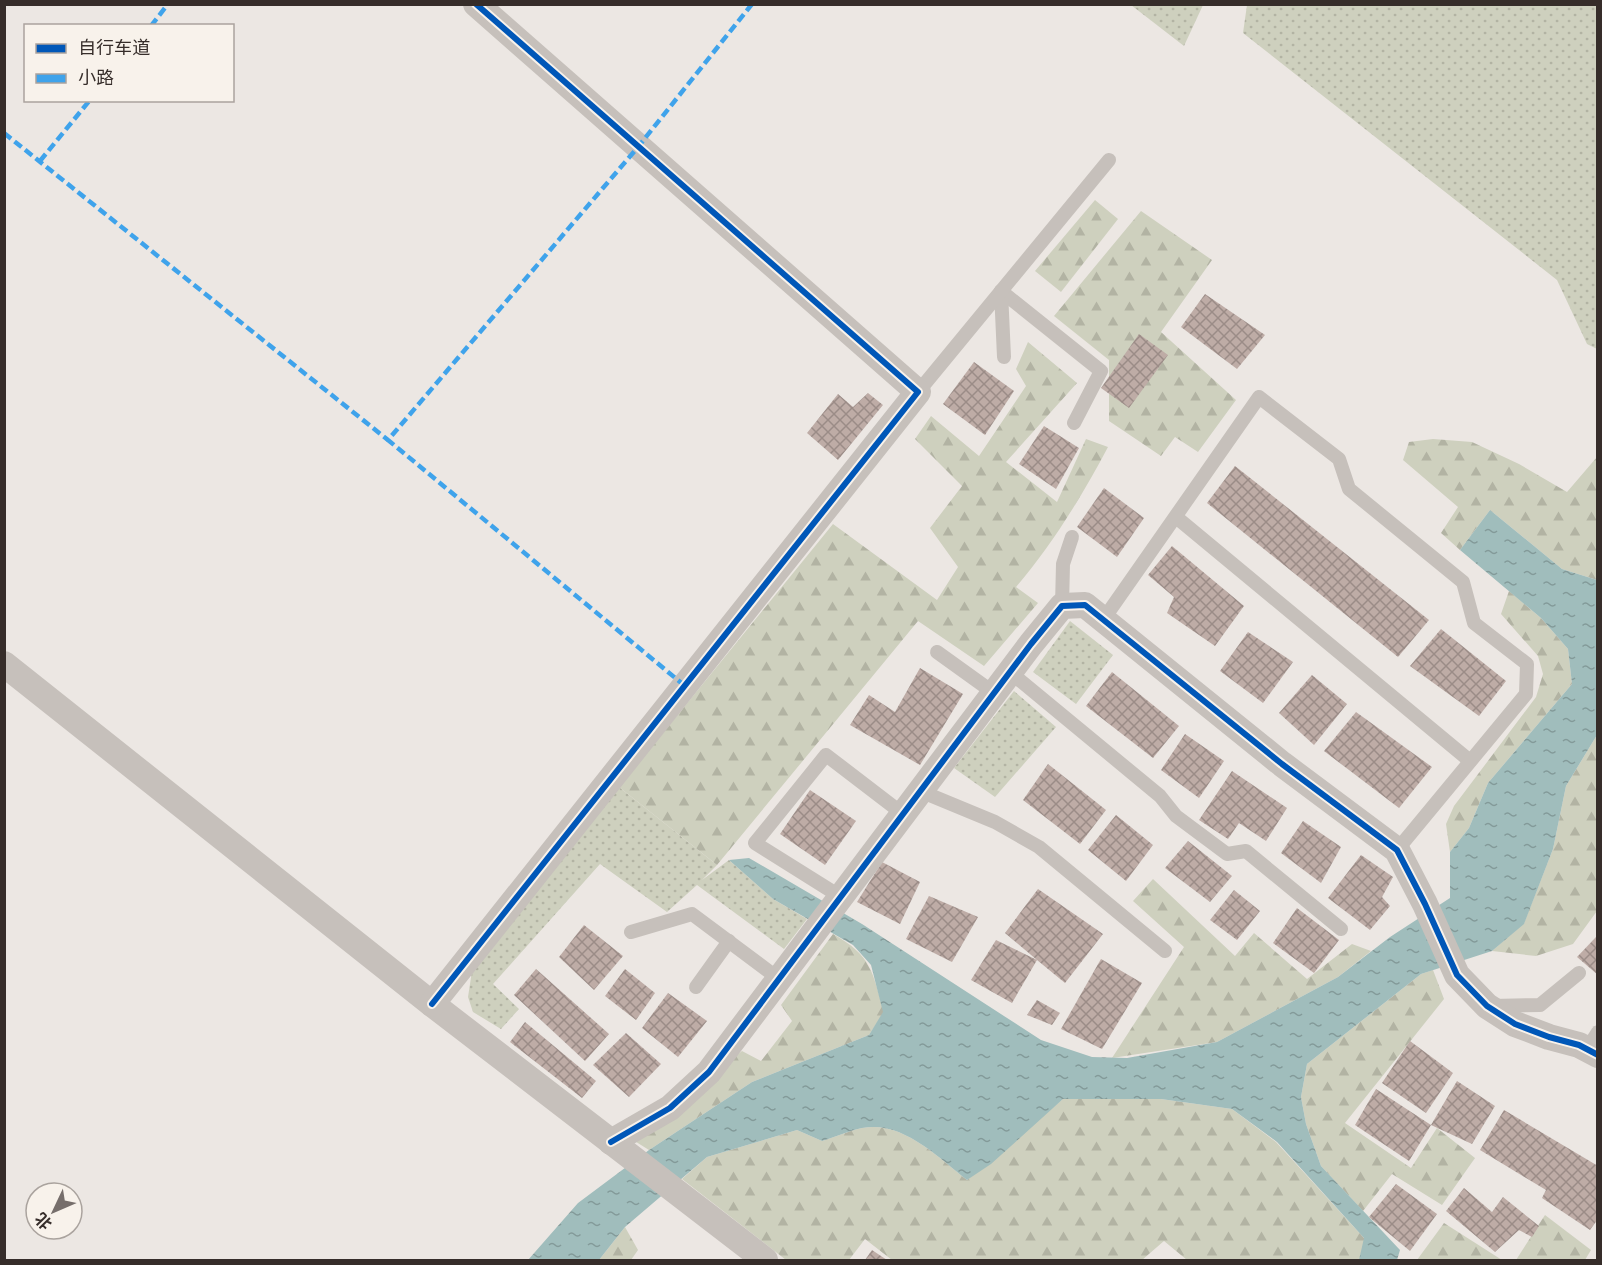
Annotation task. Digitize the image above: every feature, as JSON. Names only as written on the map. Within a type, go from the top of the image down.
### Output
[{"type":"street","points":[[432,1004],[918,392],[476,4]]},
{"type":"street","points":[[611,1142],[670,1108],[709,1072],[1062,606],[1085,605],[1282,765],[1396,850],[1425,904],[1457,975],[1487,1006],[1515,1024],[1594,1046]]},
{"type":"street","points":[[4,664],[432,1004],[765,1260]]},
{"type":"lane","points":[[918,392],[1109,160]]},
{"type":"lane","points":[[1001,291],[1004,357]]},
{"type":"lane","points":[[1001,291],[1101,371],[1074,423]]},
{"type":"lane","points":[[1103,620],[1259,398],[1339,459],[1349,489],[1463,582],[1474,623],[1527,664],[1526,694],[1396,850]]},
{"type":"lane","points":[[1176,517],[1470,761]]},
{"type":"lane","points":[[1062,606],[1063,564],[1072,537]]},
{"type":"lane","points":[[936,652],[994,693]]},
{"type":"lane","points":[[1010,672],[1160,796],[1176,816],[1227,854],[1246,851],[1341,928]]},
{"type":"lane","points":[[841,897],[755,843],[826,755],[903,814]]},
{"type":"lane","points":[[920,791],[994,822],[1039,847],[1165,951]]},
{"type":"lane","points":[[631,932],[692,914],[779,979]]},
{"type":"lane","points":[[696,987],[729,941]]},
{"type":"lane","points":[[1487,1006],[1540,1005],[1579,973]]},
{"type":"green space","points":[[1131,5],[1203,5],[1184,46]]},
{"type":"green space","points":[[1247,5],[1597,5],[1597,349],[1587,344],[1557,280],[1243,33]]},
{"type":"green space","points":[[1095,200],[1118,219],[1061,292],[1035,271]]},
{"type":"green space","points":[[1141,211],[1212,260],[1161,332],[1236,400],[1198,452],[1175,437],[1161,456],[1109,421],[1109,360],[1054,316]]},
{"type":"green space","points":[[1028,342],[1077,383],[1006,462],[1057,502],[1086,439],[1108,447],[1066,520],[1016,587],[1038,603],[984,666],[918,621],[717,865],[619,787],[833,524],[937,600],[958,567],[930,528],[962,486],[915,439],[931,416],[979,456],[1026,386],[1016,369]]},
{"type":"green space","points":[[1433,439],[1472,442],[1519,464],[1567,492],[1597,457],[1597,580],[1562,569],[1490,510],[1460,550],[1441,533],[1458,507],[1403,460],[1409,442]]},
{"type":"green space","points":[[1509,591],[1541,618],[1568,649],[1572,684],[1488,783],[1469,828],[1450,852],[1446,824],[1454,806],[1536,697],[1543,674],[1538,656],[1501,614]]},
{"type":"green space","points":[[1070,621],[1113,655],[1076,704],[1033,672]]},
{"type":"green space","points":[[1014,691],[1056,727],[995,797],[954,768]]},
{"type":"green space","points":[[1597,735],[1597,911],[1573,944],[1536,956],[1492,951],[1524,923],[1553,849],[1566,786]]},
{"type":"green space","points":[[619,787],[717,865],[702,880],[729,860],[773,899],[807,919],[784,949],[697,885],[667,912],[600,864],[493,984],[519,1009],[501,1029],[473,1012],[468,997],[472,971]]},
{"type":"green space","points":[[1153,879],[1235,956],[1254,933],[1307,979],[1352,944],[1371,951],[1338,977],[1217,1042],[1112,1058],[1184,947],[1133,901]]},
{"type":"green space","points":[[833,934],[856,950],[873,975],[884,1012],[869,1035],[752,1082],[649,1150],[633,1140],[742,1051],[761,1061],[792,1021],[781,1005]]},
{"type":"green space","points":[[1433,970],[1444,999],[1345,1123],[1411,1168],[1437,1128],[1475,1158],[1442,1205],[1392,1174],[1363,1211],[1321,1166],[1306,1124],[1301,1097],[1307,1064],[1421,974]]},
{"type":"green space","points":[[1063,1099],[1161,1099],[1232,1109],[1276,1142],[1364,1238],[1364,1260],[1187,1260],[1164,1241],[1142,1260],[892,1260],[865,1239],[849,1260],[786,1260],[682,1179],[707,1157],[797,1130],[822,1141],[857,1129],[877,1127],[905,1135],[919,1142],[967,1180]]},
{"type":"green space","points":[[1545,1215],[1591,1250],[1585,1260],[1516,1260]]},
{"type":"green space","points":[[1444,1223],[1502,1260],[1417,1260]]},
{"type":"green space","points":[[625,1227],[638,1250],[631,1260],[599,1260]]},
{"type":"water","points":[[1490,510],[1562,569],[1597,580],[1597,735],[1566,786],[1553,849],[1524,924],[1492,951],[1421,974],[1307,1064],[1301,1097],[1306,1124],[1321,1166],[1400,1250],[1397,1260],[1359,1260],[1364,1238],[1277,1142],[1232,1109],[1161,1099],[1063,1099],[991,1164],[967,1180],[919,1142],[891,1130],[877,1127],[862,1128],[822,1141],[797,1130],[707,1157],[625,1227],[599,1260],[528,1260],[578,1203],[649,1150],[752,1082],[869,1035],[883,1012],[871,965],[853,945],[773,899],[729,860],[749,858],[862,924],[1041,1040],[1092,1057],[1127,1058],[1217,1042],[1338,977],[1390,937],[1450,898],[1450,852],[1469,828],[1488,783],[1572,684],[1568,649],[1541,618],[1460,550]]},
{"type":"building","points":[[1205,294],[1265,335],[1237,369],[1181,327]]},
{"type":"building","points":[[1139,334],[1168,355],[1129,408],[1101,388]]},
{"type":"building","points":[[974,362],[1014,391],[985,435],[943,404]]},
{"type":"building","points":[[868,393],[883,405],[838,460],[807,433],[838,394],[853,407]]},
{"type":"building","points":[[1044,426],[1079,448],[1056,489],[1019,464]]},
{"type":"building","points":[[1235,466],[1429,620],[1398,657],[1207,503]]},
{"type":"building","points":[[1104,488],[1144,518],[1117,557],[1077,527]]},
{"type":"building","points":[[1172,546],[1244,606],[1215,646],[1167,613],[1174,597],[1148,575]]},
{"type":"building","points":[[1441,629],[1506,681],[1479,716],[1410,666]]},
{"type":"building","points":[[1248,632],[1293,662],[1263,703],[1220,671]]},
{"type":"building","points":[[920,668],[963,694],[920,765],[850,725],[869,695],[895,712]]},
{"type":"building","points":[[1112,672],[1179,726],[1153,758],[1086,706]]},
{"type":"building","points":[[1312,675],[1347,704],[1314,745],[1279,713]]},
{"type":"building","points":[[1356,712],[1432,767],[1399,808],[1324,751]]},
{"type":"building","points":[[1185,734],[1224,761],[1199,798],[1161,770]]},
{"type":"building","points":[[1048,764],[1106,810],[1080,844],[1023,800]]},
{"type":"building","points":[[1232,771],[1287,808],[1266,841],[1239,823],[1228,839],[1199,820]]},
{"type":"building","points":[[810,790],[856,821],[825,865],[780,834]]},
{"type":"building","points":[[1116,815],[1153,845],[1126,881],[1088,850]]},
{"type":"building","points":[[1303,821],[1341,847],[1321,883],[1281,853]]},
{"type":"building","points":[[1188,841],[1232,876],[1210,902],[1165,868]]},
{"type":"building","points":[[1361,855],[1393,877],[1382,897],[1390,906],[1370,930],[1328,898]]},
{"type":"building","points":[[882,862],[920,882],[900,924],[857,902]]},
{"type":"building","points":[[1038,889],[1103,934],[1065,983],[1005,933]]},
{"type":"building","points":[[1234,890],[1260,911],[1237,940],[1210,920]]},
{"type":"building","points":[[929,896],[978,917],[952,962],[906,939]]},
{"type":"building","points":[[1297,908],[1339,940],[1314,973],[1273,943]]},
{"type":"building","points":[[584,925],[623,956],[594,990],[559,957]]},
{"type":"building","points":[[1598,935],[1598,975],[1577,957]]},
{"type":"building","points":[[996,940],[1037,960],[1012,1003],[971,980]]},
{"type":"building","points":[[1101,959],[1142,983],[1102,1049],[1061,1029]]},
{"type":"building","points":[[536,969],[609,1034],[585,1061],[514,995]]},
{"type":"building","points":[[625,969],[655,993],[636,1020],[605,996]]},
{"type":"building","points":[[668,993],[707,1021],[678,1057],[642,1028]]},
{"type":"building","points":[[1037,1000],[1060,1013],[1052,1025],[1027,1015]]},
{"type":"building","points":[[525,1022],[596,1081],[582,1098],[510,1042]]},
{"type":"building","points":[[626,1033],[661,1064],[629,1097],[593,1065]]},
{"type":"building","points":[[1410,1041],[1453,1073],[1426,1113],[1382,1083]]},
{"type":"building","points":[[1457,1081],[1495,1106],[1472,1144],[1431,1125]]},
{"type":"building","points":[[1376,1089],[1431,1125],[1409,1161],[1355,1125]]},
{"type":"building","points":[[1504,1110],[1598,1166],[1598,1219],[1590,1230],[1542,1198],[1546,1190],[1480,1150]]},
{"type":"building","points":[[1396,1184],[1437,1214],[1410,1251],[1369,1217]]},
{"type":"building","points":[[1464,1188],[1492,1212],[1503,1197],[1539,1226],[1532,1237],[1519,1230],[1495,1252],[1446,1211]]},
{"type":"building","points":[[872,1250],[887,1260],[865,1260]]},
{"type":"marked path","points":[[153,24],[168,4]]},
{"type":"marked path","points":[[685,686],[388,440],[638,147],[752,4]]},
{"type":"marked path","points":[[40,161],[88,102]]},
{"type":"marked path","points":[[4,133],[388,440]]},
{"type":"cycle path","points":[[432,1004],[918,392],[476,4]]},
{"type":"cycle path","points":[[611,1142],[670,1108],[709,1072],[1062,606],[1085,605],[1282,764],[1397,850],[1425,904],[1457,975],[1487,1006],[1515,1024],[1579,1045],[1598,1055]]}]
